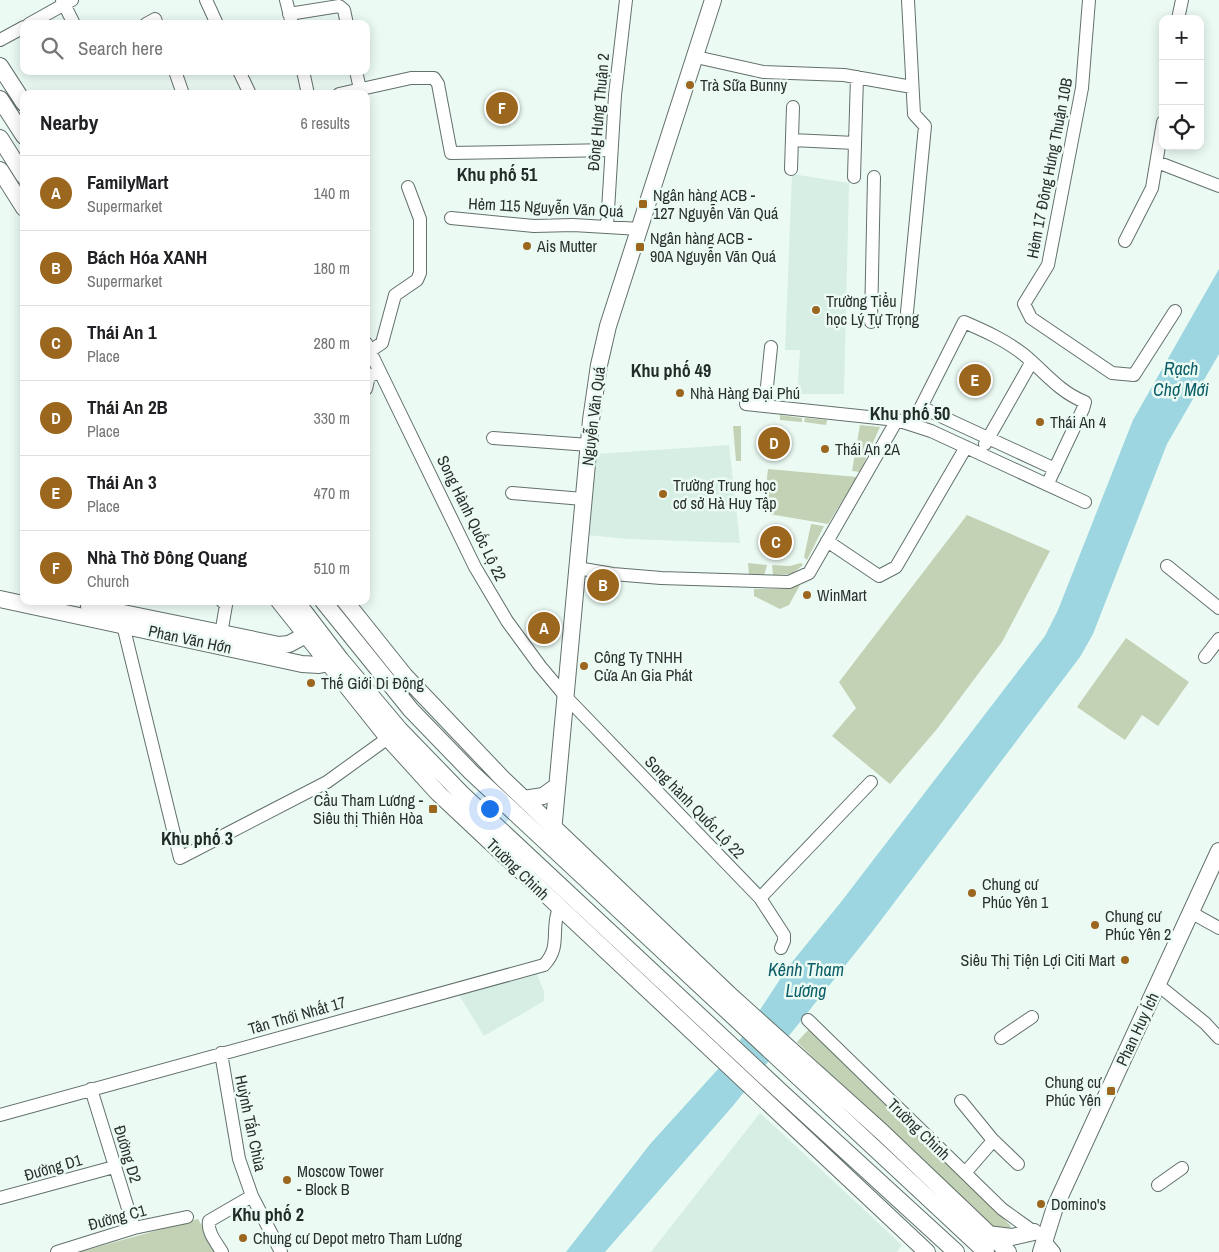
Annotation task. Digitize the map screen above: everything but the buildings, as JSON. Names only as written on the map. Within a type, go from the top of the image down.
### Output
[{"type":"main road","name":"Nguyễn Văn Quá","points":[[553,847],[588,445],[600,359],[713,0]]},
{"type":"main road","points":[[0,66],[20,97]]},
{"type":"main road","points":[[0,99],[20,130]]},
{"type":"main road","points":[[0,138],[20,170]]},
{"type":"main road","points":[[0,170],[20,202]]},
{"type":"main road","points":[[0,588],[20,592]]},
{"type":"main road","name":"Phan Văn Hớn","points":[[0,599],[20,602]]},
{"type":"main road","name":"Phan Văn Hớn","points":[[43,605],[123,625],[302,664],[335,662]]},
{"type":"main road","name":"Phan Văn Hớn","points":[[84,605],[279,645],[288,644],[312,632],[334,616],[344,605]]},
{"type":"main road","name":"Trường Chinh","points":[[283,605],[312,632],[394,734],[438,793],[843,1172]]},
{"type":"main road","name":"Trường Chinh","points":[[298,605],[312,632]]},
{"type":"main road","points":[[326,605],[410,710],[471,772],[800,1069],[870,1145],[986,1252]]},
{"type":"main road","points":[[348,605],[371,636],[452,728],[554,826],[726,1002]]},
{"type":"main road","points":[[335,662],[371,636]]},
{"type":"main road","name":"Trường Chinh","points":[[394,734],[461,793],[855,1160]]},
{"type":"main road","points":[[524,799],[543,796],[557,786]]},
{"type":"main road","name":"Phan Huy Ích","points":[[1044,1244],[1044,1217],[1055,1207],[1219,851]]},
{"type":"main road","name":"Trường Chinh","points":[[800,1069],[882,1132],[1008,1252]]},
{"type":"main road","points":[[870,1145],[882,1132]]},
{"type":"main road","points":[[927,1252],[843,1172],[855,1160],[956,1252]]},
{"type":"main road","points":[[956,1225],[990,1234],[1044,1244]]},
{"type":"main road","points":[[1018,1252],[1044,1244]]},
{"type":"street","points":[[206,0],[215,20]]},
{"type":"street","points":[[286,0],[291,19],[339,6],[344,10],[346,20]]},
{"type":"street","name":"Đông Hưng Thuận 2","points":[[606,227],[611,150],[626,0]]},
{"type":"street","points":[[907,312],[925,126],[914,114],[908,0]]},
{"type":"street","name":"Hẻm 17 Đông Hưng Thuận 10B","points":[[1089,0],[1082,88],[1066,179],[1048,265],[1024,304],[1026,312],[1031,318],[1112,373],[1134,375],[1175,312]]},
{"type":"street","points":[[1179,15],[1182,0]]},
{"type":"street","points":[[35,20],[66,1],[73,20]]},
{"type":"street","points":[[0,40],[20,29]]},
{"type":"street","points":[[696,57],[763,72],[857,77],[912,87]]},
{"type":"street","points":[[176,75],[182,90]]},
{"type":"street","points":[[241,75],[248,90]]},
{"type":"street","points":[[304,75],[307,90]]},
{"type":"street","points":[[357,75],[360,89]]},
{"type":"street","points":[[854,177],[857,77]]},
{"type":"street","points":[[356,90],[411,78],[434,78],[438,84],[451,153],[611,150]]},
{"type":"street","points":[[791,168],[793,107]]},
{"type":"street","points":[[792,140],[855,143]]},
{"type":"street","points":[[1125,242],[1152,188],[1159,149]]},
{"type":"street","points":[[1157,162],[1219,186]]},
{"type":"street","points":[[871,322],[874,177]]},
{"type":"street","points":[[370,346],[382,342],[395,295],[417,280],[420,273],[420,219],[408,187]]},
{"type":"street","name":"Hẻm 115 Nguyễn Văn Quá","points":[[452,218],[534,226],[640,229]]},
{"type":"street","points":[[1048,484],[1055,469],[1085,402],[1063,391],[1023,355],[990,333],[964,322],[922,407],[1055,469]]},
{"type":"street","points":[[765,406],[771,347]]},
{"type":"street","name":"Song Hành Quốc Lộ 22","points":[[370,351],[475,567],[507,621],[540,666],[566,697]]},
{"type":"street","points":[[980,453],[1031,363]]},
{"type":"street","points":[[370,376],[380,372]]},
{"type":"street","points":[[746,404],[897,420],[931,431],[1085,502]]},
{"type":"street","points":[[577,568],[613,574],[661,578],[789,582],[809,573],[897,420]]},
{"type":"street","points":[[493,438],[588,445]]},
{"type":"street","points":[[827,541],[880,576],[896,567],[966,447]]},
{"type":"street","points":[[512,493],[583,499]]},
{"type":"street","points":[[1167,566],[1219,608]]},
{"type":"street","points":[[221,634],[226,605]]},
{"type":"street","points":[[123,625],[180,858],[327,782],[394,734]]},
{"type":"street","points":[[1205,657],[1219,639]]},
{"type":"street","name":"Song hành Quốc Lộ 22","points":[[566,697],[760,898],[784,935],[781,948]]},
{"type":"street","points":[[760,898],[871,782]]},
{"type":"street","name":"Tân Thới Nhất 17","points":[[0,1115],[544,965],[552,957],[555,947],[555,917],[559,908]]},
{"type":"street","points":[[1192,913],[1219,928]]},
{"type":"street","points":[[1158,985],[1204,1022],[1219,1038]]},
{"type":"street","points":[[1001,1038],[1032,1017]]},
{"type":"street","name":"Trường Chinh","points":[[808,1020],[1002,1209],[1044,1244]]},
{"type":"street","name":"Huỳnh Tấn Chùa","points":[[220,1053],[239,1159],[252,1196],[281,1252]]},
{"type":"street","name":"Đường D2","points":[[92,1089],[134,1228]]},
{"type":"street","points":[[961,1101],[992,1139],[1018,1164]]},
{"type":"street","points":[[965,1173],[991,1144],[992,1139]]},
{"type":"street","name":"Đường D1","points":[[0,1198],[114,1166]]},
{"type":"street","points":[[1158,1185],[1182,1168]]},
{"type":"street","points":[[222,1252],[211,1235],[208,1226],[209,1221],[252,1196]]},
{"type":"street","name":"Đường C1","points":[[62,1251],[134,1228],[187,1217]]},
{"type":"shaded area","name":"Trường Tiểu học Lý Tự Trọng","points":[[792,174],[849,183],[844,394],[797,394],[800,350],[785,350]]},
{"type":"shaded area","name":"Trường Trung học cơ sở Hà Huy Tập","points":[[729,445],[740,543],[629,539],[587,535],[596,454]]},
{"type":"shaded area","points":[[535,970],[544,991],[544,1001],[484,1036],[456,990]]},
{"type":"shaded area","points":[[760,1113],[902,1245],[897,1252],[651,1252]]},
{"type":"green space","points":[[780,415],[802,418],[802,422],[780,420]]},
{"type":"green space","points":[[805,418],[827,420],[826,425],[804,422]]},
{"type":"green space","points":[[860,425],[880,427],[860,472],[852,471]]},
{"type":"green space","points":[[733,426],[741,426],[741,461],[736,461]]},
{"type":"green space","points":[[768,469],[857,477],[828,524],[763,513]]},
{"type":"green space","points":[[967,515],[1050,551],[1002,642],[937,729],[890,784],[832,736],[856,708],[839,682]]},
{"type":"green space","points":[[811,524],[824,526],[807,560],[804,557]]},
{"type":"green space","points":[[748,563],[767,565],[764,576],[749,575]]},
{"type":"green space","points":[[801,563],[803,565],[792,574],[773,575],[772,565],[790,566]]},
{"type":"green space","points":[[800,585],[789,605],[780,609],[754,596],[754,589],[778,589]]},
{"type":"green space","points":[[1126,638],[1189,682],[1158,726],[1142,715],[1125,740],[1077,707]]},
{"type":"green space","points":[[810,1028],[1011,1226],[1007,1232],[992,1231],[797,1042]]},
{"type":"green space","points":[[198,1219],[217,1252],[79,1252]]},
{"type":"water","name":"Kênh Tham Lương","points":[[1219,269],[1219,354],[1167,444],[1093,634],[1080,657],[872,932],[732,1107],[605,1252],[566,1252],[651,1143],[729,1057],[788,967],[841,902],[1045,636],[1058,610],[1133,420]]},
{"type":"place","name":"Trà Sữa Bunny","points":[[690,85]]},
{"type":"place","name":"Nhà Thờ Đông Quang","points":[[502,108]]},
{"type":"place","name":"Ngân hàng ACB - 127 Nguyễn Văn Quá","points":[[643,204]]},
{"type":"place","name":"Ais Mutter","points":[[527,246]]},
{"type":"place","name":"Ngân hàng ACB - 90A Nguyễn Văn Quá","points":[[640,247]]},
{"type":"place","name":"Trường Tiểu học Lý Tự Trọng","points":[[816,310]]},
{"type":"place","name":"Thái An 3","points":[[975,380]]},
{"type":"place","name":"Nhà Hàng Đại Phú","points":[[680,393]]},
{"type":"place","name":"Thái An 4","points":[[1040,422]]},
{"type":"place","name":"Thái An 2B","points":[[774,443]]},
{"type":"place","name":"Thái An 2A","points":[[825,449]]},
{"type":"place","name":"Trường Trung học cơ sở Hà Huy Tập","points":[[663,494]]},
{"type":"place","name":"Thái An 1","points":[[776,542]]},
{"type":"place","name":"Bách Hóa XANH","points":[[603,585]]},
{"type":"place","name":"WinMart","points":[[807,595]]},
{"type":"place","name":"FamilyMart","points":[[544,628]]},
{"type":"place","name":"Công Ty TNHH Cửa An Gia Phát","points":[[584,666]]},
{"type":"place","name":"Thế Giới Di Động","points":[[311,683]]},
{"type":"place","name":"Cầu Tham Lương - Siêu thị Thiên Hòa","points":[[433,809]]},
{"type":"place","name":"Chung cư Phúc Yên 1","points":[[972,893]]},
{"type":"place","name":"Chung cư Phúc Yên 2","points":[[1095,925]]},
{"type":"place","name":"Siêu Thị Tiện Lợi Citi Mart","points":[[1125,960]]},
{"type":"place","name":"Chung cư Phúc Yên","points":[[1111,1091]]},
{"type":"place","name":"Moscow Tower - Block B","points":[[287,1180]]},
{"type":"place","name":"Domino's","points":[[1041,1204]]},
{"type":"place","name":"Chung cư Depot metro Tham Lương","points":[[243,1238]]},
{"type":"district","name":"Khu phố 51","points":[[497,174]]},
{"type":"district","name":"Khu phố 49","points":[[671,370]]},
{"type":"district","name":"Khu phố 50","points":[[910,413]]},
{"type":"district","name":"Khu phố 3","points":[[197,838]]},
{"type":"district","name":"Khu phố 2","points":[[268,1214]]},
{"type":"water label","name":"Rạch Chợ Mới","points":[[1181,378]]}]
